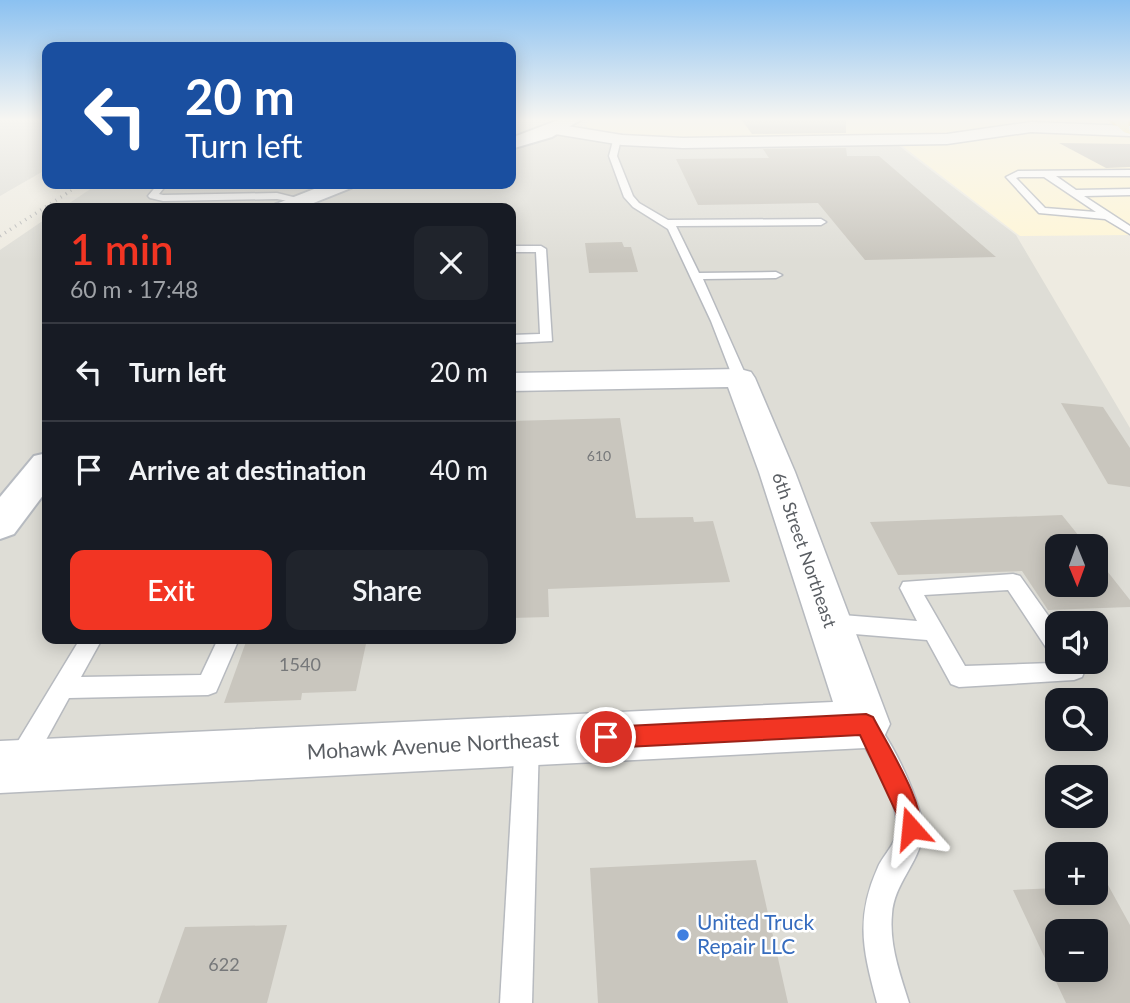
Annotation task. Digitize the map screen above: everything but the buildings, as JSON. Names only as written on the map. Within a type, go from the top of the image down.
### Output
[{"type":"street","points":[[294,203],[331,189]]},
{"type":"street","points":[[516,382],[740,378]]},
{"type":"street","name":"6th Street Northeast","points":[[740,378],[777,472],[866,724]]},
{"type":"street","points":[[2,522],[42,471]]},
{"type":"street","name":"Mohawk Avenue Northeast","points":[[9,766],[866,724]]},
{"type":"lane","points":[[617,166],[629,197],[646,212],[672,227],[740,378]]},
{"type":"lane","points":[[1110,216],[1042,211],[1010,177],[1018,174],[1130,173]]},
{"type":"lane","points":[[1046,174],[1130,231]]},
{"type":"lane","points":[[159,189],[153,196],[288,197],[291,203]]},
{"type":"lane","points":[[220,197],[227,189]]},
{"type":"lane","points":[[1076,193],[1130,192]]},
{"type":"lane","points":[[668,223],[821,222]]},
{"type":"lane","points":[[516,249],[541,249],[547,338],[516,339]]},
{"type":"lane","points":[[696,276],[776,275]]},
{"type":"lane","points":[[1045,628],[1013,582],[910,589],[959,677],[1045,672]]},
{"type":"lane","points":[[830,623],[933,631]]},
{"type":"lane","points":[[9,766],[63,688],[88,644]]},
{"type":"lane","points":[[63,688],[208,685],[226,644]]},
{"type":"lane","points":[[866,724],[908,810],[911,828],[908,842],[888,877],[874,920],[877,945],[893,1003]]},
{"type":"lane","points":[[516,1003],[527,741]]},
{"type":"shaded area","points":[[0,166],[42,166],[42,172],[0,196]]},
{"type":"shaded area","points":[[516,166],[925,166],[1016,235],[1130,428],[1130,1003],[0,1003],[0,250],[42,221],[42,644],[516,644],[516,203],[70,203],[90,189],[516,189]]},
{"type":"shaded area","points":[[928,166],[1130,166],[1130,235],[1020,236]]},
{"type":"railway","points":[[69,192],[74,189]]},
{"type":"railway","points":[[52,203],[69,192]]},
{"type":"railway","points":[[0,236],[42,209]]},
{"type":"place","name":"United Truck Repair LLC","points":[[683,935]]},
{"type":"route","points":[[606,737],[866,724],[908,810],[911,828]]}]
